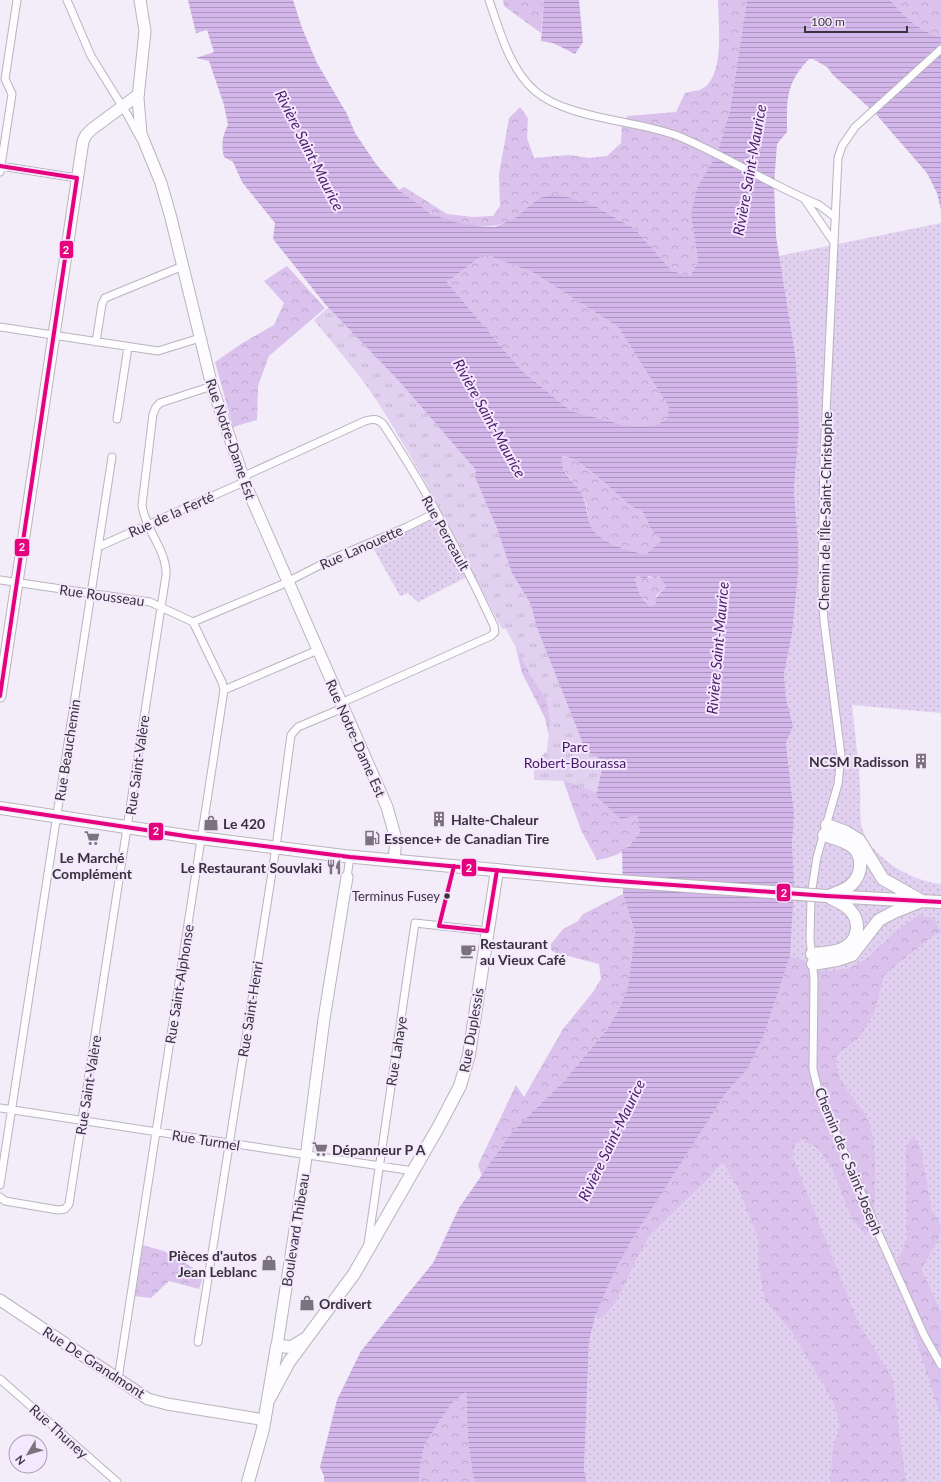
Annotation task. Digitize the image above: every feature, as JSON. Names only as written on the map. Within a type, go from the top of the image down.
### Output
[{"type":"main road","points":[[0,808],[202,838],[350,857],[604,880],[828,896],[941,902]]},
{"type":"main road","points":[[825,830],[849,844],[857,852],[861,862],[858,874],[852,883],[828,896]]},
{"type":"main road","points":[[825,830],[846,832],[859,840],[883,879],[922,901]]},
{"type":"main road","name":"Rue Duplessis","points":[[269,1399],[284,1370],[306,1338],[340,1295],[368,1250],[456,1095],[465,1072],[470,1053],[497,870]]},
{"type":"main road","points":[[812,959],[843,949],[850,943],[856,933],[856,919],[850,910],[828,896]]},
{"type":"main road","points":[[812,959],[837,960],[852,954],[879,920],[894,912],[922,901]]},
{"type":"main road","name":"Rue Duplessis","points":[[277,1346],[294,1347],[306,1338]]},
{"type":"main road","name":"Boulevard Thibeau","points":[[248,1482],[265,1420],[277,1346]]},
{"type":"street","points":[[17,0],[5,79],[12,94],[0,168],[77,178]]},
{"type":"street","points":[[68,0],[91,56],[144,145]]},
{"type":"street","name":"Rue Notre-Dame Est","points":[[140,0],[145,32],[138,96],[140,125],[144,145],[164,193],[212,386],[243,480],[389,814],[396,839],[394,860]]},
{"type":"street","points":[[489,0],[513,62],[526,82],[542,96],[568,108],[671,134],[687,140],[824,208],[835,217]]},
{"type":"street","name":"Chemin de l'Île-Saint-Christophe","points":[[811,895],[815,868],[838,784],[841,755],[824,621],[822,590],[824,456],[837,164],[839,152],[850,133],[941,49]]},
{"type":"street","points":[[0,696],[77,178],[86,135],[138,96]]},
{"type":"street","points":[[802,198],[819,218],[834,242]]},
{"type":"street","points":[[96,342],[102,304],[105,298],[183,266]]},
{"type":"street","points":[[0,327],[161,351],[200,338]]},
{"type":"street","points":[[117,419],[128,347]]},
{"type":"street","name":"Rue Saint-Valère","points":[[0,1198],[6,1201],[58,1210],[65,1209],[69,1204],[128,827],[166,566],[148,524],[143,510],[142,500],[154,409],[163,402],[212,386]]},
{"type":"street","name":"Rue Perreault","points":[[243,480],[365,422],[375,419],[383,424],[407,460],[475,586],[494,626],[495,632],[491,636],[342,705]]},
{"type":"street","name":"Rue Beauchemin","points":[[0,1185],[112,457]]},
{"type":"street","name":"Rue de la Ferté","points":[[98,548],[243,480]]},
{"type":"street","name":"Rue Lanouette","points":[[288,582],[332,559],[407,527],[435,513]]},
{"type":"street","name":"Rue Rousseau","points":[[0,580],[150,602],[192,622]]},
{"type":"street","points":[[288,582],[192,622],[222,682],[224,690],[318,650]]},
{"type":"street","name":"Rue Saint-Alphonse","points":[[118,1379],[224,690]]},
{"type":"street","name":"Rue Saint-Henri","points":[[198,1342],[293,731],[342,705]]},
{"type":"street","name":"Boulevard Thibeau","points":[[277,1346],[307,1155],[324,1019],[350,857]]},
{"type":"street","name":"Chemin de c Saint-Joseph","points":[[811,895],[809,934],[812,959],[814,1069],[818,1090],[880,1237],[924,1334],[941,1365]]},
{"type":"street","name":"Rue Lahaye","points":[[368,1250],[378,1166],[415,924],[487,931]]},
{"type":"street","name":"Rue Turmel","points":[[0,1108],[413,1171]]},
{"type":"street","name":"Rue De Grandmont","points":[[0,1300],[140,1394],[156,1402],[265,1420]]},
{"type":"street","name":"Rue Thuney","points":[[0,1379],[117,1482]]},
{"type":"green space","points":[[503,0],[544,0],[541,33],[504,6]]},
{"type":"green space","points":[[718,0],[747,0],[730,110],[717,154],[691,215],[698,262],[690,276],[672,271],[635,229],[595,206],[572,198],[539,198],[518,216],[506,223],[474,226],[452,222],[432,214],[399,190],[403,187],[406,188],[447,214],[473,217],[493,216],[500,206],[499,174],[509,118],[520,107],[528,118],[527,138],[534,158],[569,155],[590,158],[607,156],[621,143],[622,121],[628,116],[676,112],[685,93],[700,90],[708,84],[714,75],[719,50]]},
{"type":"green space","points":[[890,0],[941,0],[941,37],[933,35],[913,23]]},
{"type":"green space","points":[[941,223],[941,713],[852,705],[860,785],[861,823],[867,839],[883,858],[905,873],[929,882],[941,884],[941,1482],[587,1482],[584,1470],[589,1342],[595,1316],[792,846],[794,814],[786,743],[793,726],[786,698],[784,674],[792,634],[798,575],[798,543],[794,490],[799,427],[796,360],[779,256]]},
{"type":"green space","points":[[484,254],[534,273],[618,327],[669,407],[667,419],[656,425],[628,426],[571,411],[521,370],[447,282]]},
{"type":"green space","points":[[287,266],[325,308],[269,356],[258,386],[257,420],[233,427],[215,362],[241,344],[274,325],[284,303],[264,281]]},
{"type":"green space","name":"Parc Robert-Bourassa","points":[[331,305],[479,467],[612,764],[603,795],[565,781],[534,780],[534,762],[547,751],[550,721],[546,699],[533,680],[506,629],[502,629],[411,457],[377,401],[363,380],[314,320]]},
{"type":"green space","points":[[561,456],[578,462],[598,477],[631,506],[643,512],[651,529],[659,536],[661,541],[646,554],[631,551],[615,545],[594,531],[588,520],[585,500],[564,469]]},
{"type":"green space","points":[[438,515],[467,577],[418,602],[408,593],[400,596],[372,546]]},
{"type":"green space","points":[[638,576],[655,578],[659,576],[666,586],[656,596],[656,603],[651,607],[640,594],[635,579]]},
{"type":"green space","points":[[510,623],[637,815],[640,832],[622,852],[612,857],[597,860],[581,830],[553,752],[545,718],[522,673]]},
{"type":"green space","points":[[623,894],[635,932],[628,986],[620,1007],[608,1028],[563,1082],[512,1132],[482,1176],[478,1165],[516,1085],[524,1097],[563,1029],[593,992],[601,979],[599,964],[556,953],[551,950],[551,944],[563,929],[578,921],[583,914]]},
{"type":"green space","points":[[919,915],[933,918],[941,932],[931,937],[884,975],[875,1011],[859,1038],[837,1055],[838,1072],[841,1079],[865,1114],[870,1125],[873,1138],[875,1168],[874,1225],[865,1235],[852,1219],[831,1166],[817,1148],[802,1139],[796,1143],[792,1155],[859,1324],[892,1377],[906,1482],[830,1482],[833,1449],[840,1425],[833,1401],[792,1332],[765,1300],[759,1270],[759,1241],[740,1192],[724,1164],[719,1165],[710,1177],[648,1237],[615,1303],[602,1318],[595,1316],[615,1270],[631,1241],[725,1094],[747,1069],[763,1037],[790,956],[814,964],[819,971],[846,969],[864,960],[899,929]]},
{"type":"green space","points":[[914,1135],[921,1150],[932,1211],[941,1225],[939,1238],[921,1269],[941,1312],[941,1417],[904,1302],[897,1261],[907,1240],[906,1147]]},
{"type":"green space","points":[[142,1245],[164,1251],[204,1274],[199,1289],[169,1281],[151,1298],[134,1296]]},
{"type":"green space","points":[[466,1392],[468,1441],[474,1482],[419,1482],[420,1466],[425,1444],[451,1404]]},
{"type":"water","name":"Rivière Saint-Maurice","points":[[188,0],[293,0],[302,28],[317,63],[347,114],[355,133],[376,164],[399,190],[431,214],[454,222],[483,227],[495,227],[515,218],[539,198],[553,195],[572,198],[595,206],[635,229],[672,271],[690,276],[698,262],[691,215],[697,188],[717,154],[730,110],[747,0],[890,0],[913,23],[933,35],[941,37],[941,210],[937,193],[927,173],[875,113],[833,75],[827,67],[813,59],[809,59],[795,76],[789,93],[787,132],[777,144],[774,184],[776,236],[796,360],[799,427],[794,490],[798,543],[798,575],[792,634],[784,674],[786,698],[793,726],[786,743],[794,814],[792,846],[794,885],[790,956],[763,1037],[747,1069],[725,1094],[631,1241],[615,1270],[595,1316],[589,1342],[584,1470],[587,1482],[474,1482],[468,1441],[466,1392],[451,1404],[425,1444],[420,1466],[419,1482],[324,1482],[324,1476],[320,1467],[337,1400],[361,1351],[433,1263],[459,1208],[512,1132],[563,1082],[608,1028],[620,1007],[628,986],[635,932],[623,894],[622,851],[629,846],[640,832],[637,815],[621,819],[596,796],[604,761],[582,748],[582,741],[536,625],[531,604],[512,573],[497,528],[475,477],[476,470],[400,382],[325,304],[273,239],[275,223],[242,182],[233,162],[224,157],[224,133],[228,125],[224,105],[209,61],[196,58],[214,52],[207,30],[196,33]],"holes":[[[484,254],[534,273],[618,327],[669,407],[667,419],[656,425],[628,426],[571,411],[521,370],[447,282]],[[562,456],[578,462],[598,477],[631,506],[641,511],[646,517],[651,529],[659,536],[661,541],[646,554],[631,551],[615,545],[600,536],[590,525],[583,497],[564,471],[561,461]],[[638,576],[645,579],[649,576],[655,578],[659,576],[666,586],[655,599],[656,603],[651,607],[640,594],[635,579]]]},
{"type":"water","points":[[544,0],[579,0],[583,42],[575,54],[553,43],[541,41]]},
{"type":"transit line","name":"2","points":[[0,166],[77,178],[0,696]]},
{"type":"transit line","name":"2","points":[[0,808],[192,837],[350,857],[603,880],[827,896],[941,902]]},
{"type":"transit line","name":"2","points":[[454,866],[439,926],[487,931],[497,870]]},
{"type":"place","name":"NCSM Radisson","points":[[921,761]]},
{"type":"place","name":"Halte-Chaleur","points":[[439,819]]},
{"type":"place","name":"Le 420","points":[[211,823]]},
{"type":"place","name":"Le Marché Complément","points":[[92,838]]},
{"type":"place","name":"Essence+ de Canadian Tire","points":[[372,838]]},
{"type":"place","name":"Le Restaurant Souvlaki","points":[[334,867]]},
{"type":"place","name":"Terminus Fusey","points":[[447,896]]},
{"type":"place","name":"Restaurant au Vieux Café","points":[[468,951]]},
{"type":"place","name":"Dépanneur P A","points":[[320,1149]]},
{"type":"place","name":"Pièces d'autos Jean Leblanc","points":[[269,1263]]},
{"type":"place","name":"Ordivert","points":[[307,1303]]}]
